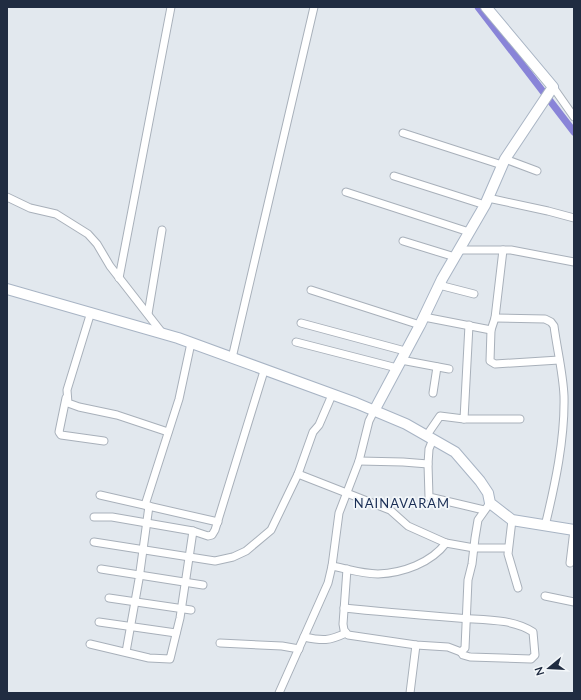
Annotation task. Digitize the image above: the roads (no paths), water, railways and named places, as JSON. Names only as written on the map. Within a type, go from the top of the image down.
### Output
[{"type":"main road","points":[[374,411],[440,285],[486,202],[503,162],[538,106],[551,89],[486,7]]},
{"type":"main road","points":[[7,289],[91,312],[191,343],[406,424],[455,452],[480,481],[488,494],[487,506],[512,520],[574,530]]},
{"type":"street","points":[[119,278],[171,7]]},
{"type":"street","points":[[232,358],[314,7]]},
{"type":"street","points":[[551,89],[574,117]]},
{"type":"street","points":[[403,132],[538,171]]},
{"type":"street","points":[[394,176],[486,202],[548,211],[574,218]]},
{"type":"street","points":[[346,192],[469,232]]},
{"type":"street","points":[[7,197],[30,208],[56,214],[88,234],[119,278],[164,334]]},
{"type":"street","points":[[148,314],[162,230]]},
{"type":"street","points":[[403,241],[457,254],[519,250],[574,262]]},
{"type":"street","points":[[503,250],[495,318],[491,330],[490,361],[495,364],[559,360]]},
{"type":"street","points":[[440,285],[474,294]]},
{"type":"street","points":[[311,290],[422,321],[469,325],[491,330]]},
{"type":"street","points":[[91,312],[66,396],[59,432],[61,435],[104,441]]},
{"type":"street","points":[[495,318],[545,320],[551,322],[554,326],[564,395],[563,421],[556,475],[545,526]]},
{"type":"street","points":[[301,323],[401,360]]},
{"type":"street","points":[[464,419],[469,325]]},
{"type":"street","points":[[296,342],[449,369]]},
{"type":"street","points":[[126,652],[144,550],[147,506],[179,399],[191,343]]},
{"type":"street","points":[[433,393],[437,367]]},
{"type":"street","points":[[94,517],[112,517],[193,531],[208,536],[212,535],[218,522],[264,371]]},
{"type":"street","points":[[94,542],[216,561],[233,557],[246,550],[271,530],[298,474],[313,432],[319,426],[332,395]]},
{"type":"street","points":[[66,396],[68,403],[72,406],[117,415],[168,432]]},
{"type":"street","points":[[280,693],[328,583],[332,566],[337,524],[346,492],[359,461],[369,421],[374,411]]},
{"type":"street","points":[[461,652],[465,648],[465,619],[468,580],[478,520],[487,506],[429,497],[428,464],[430,437],[440,416],[464,419],[520,419]]},
{"type":"street","points":[[359,461],[428,464]]},
{"type":"street","points":[[298,474],[390,510],[408,526],[446,543],[474,548],[508,548]]},
{"type":"street","points":[[100,495],[218,522]]},
{"type":"street","points":[[512,520],[508,548],[510,565],[518,588]]},
{"type":"street","points":[[570,563],[574,530]]},
{"type":"street","points":[[90,644],[149,658],[170,659],[181,608],[193,531]]},
{"type":"street","points":[[332,566],[378,574],[401,570],[419,564],[432,556],[446,543]]},
{"type":"street","points":[[101,569],[203,585]]},
{"type":"street","points":[[344,608],[465,619],[491,619],[527,628],[533,632],[535,655],[531,659],[470,657],[463,655],[461,652],[448,648],[353,636],[346,633],[343,624],[344,608],[347,569]]},
{"type":"street","points":[[545,596],[574,602]]},
{"type":"street","points":[[109,598],[191,610]]},
{"type":"street","points":[[99,622],[176,633]]},
{"type":"street","points":[[304,637],[322,641],[331,640],[346,633]]},
{"type":"street","points":[[220,643],[282,646],[299,649]]},
{"type":"street","points":[[410,693],[416,645]]},
{"type":"waterway","points":[[478,7],[574,132]]},
{"type":"district","name":"NAINAVARAM","points":[[402,503]]}]
